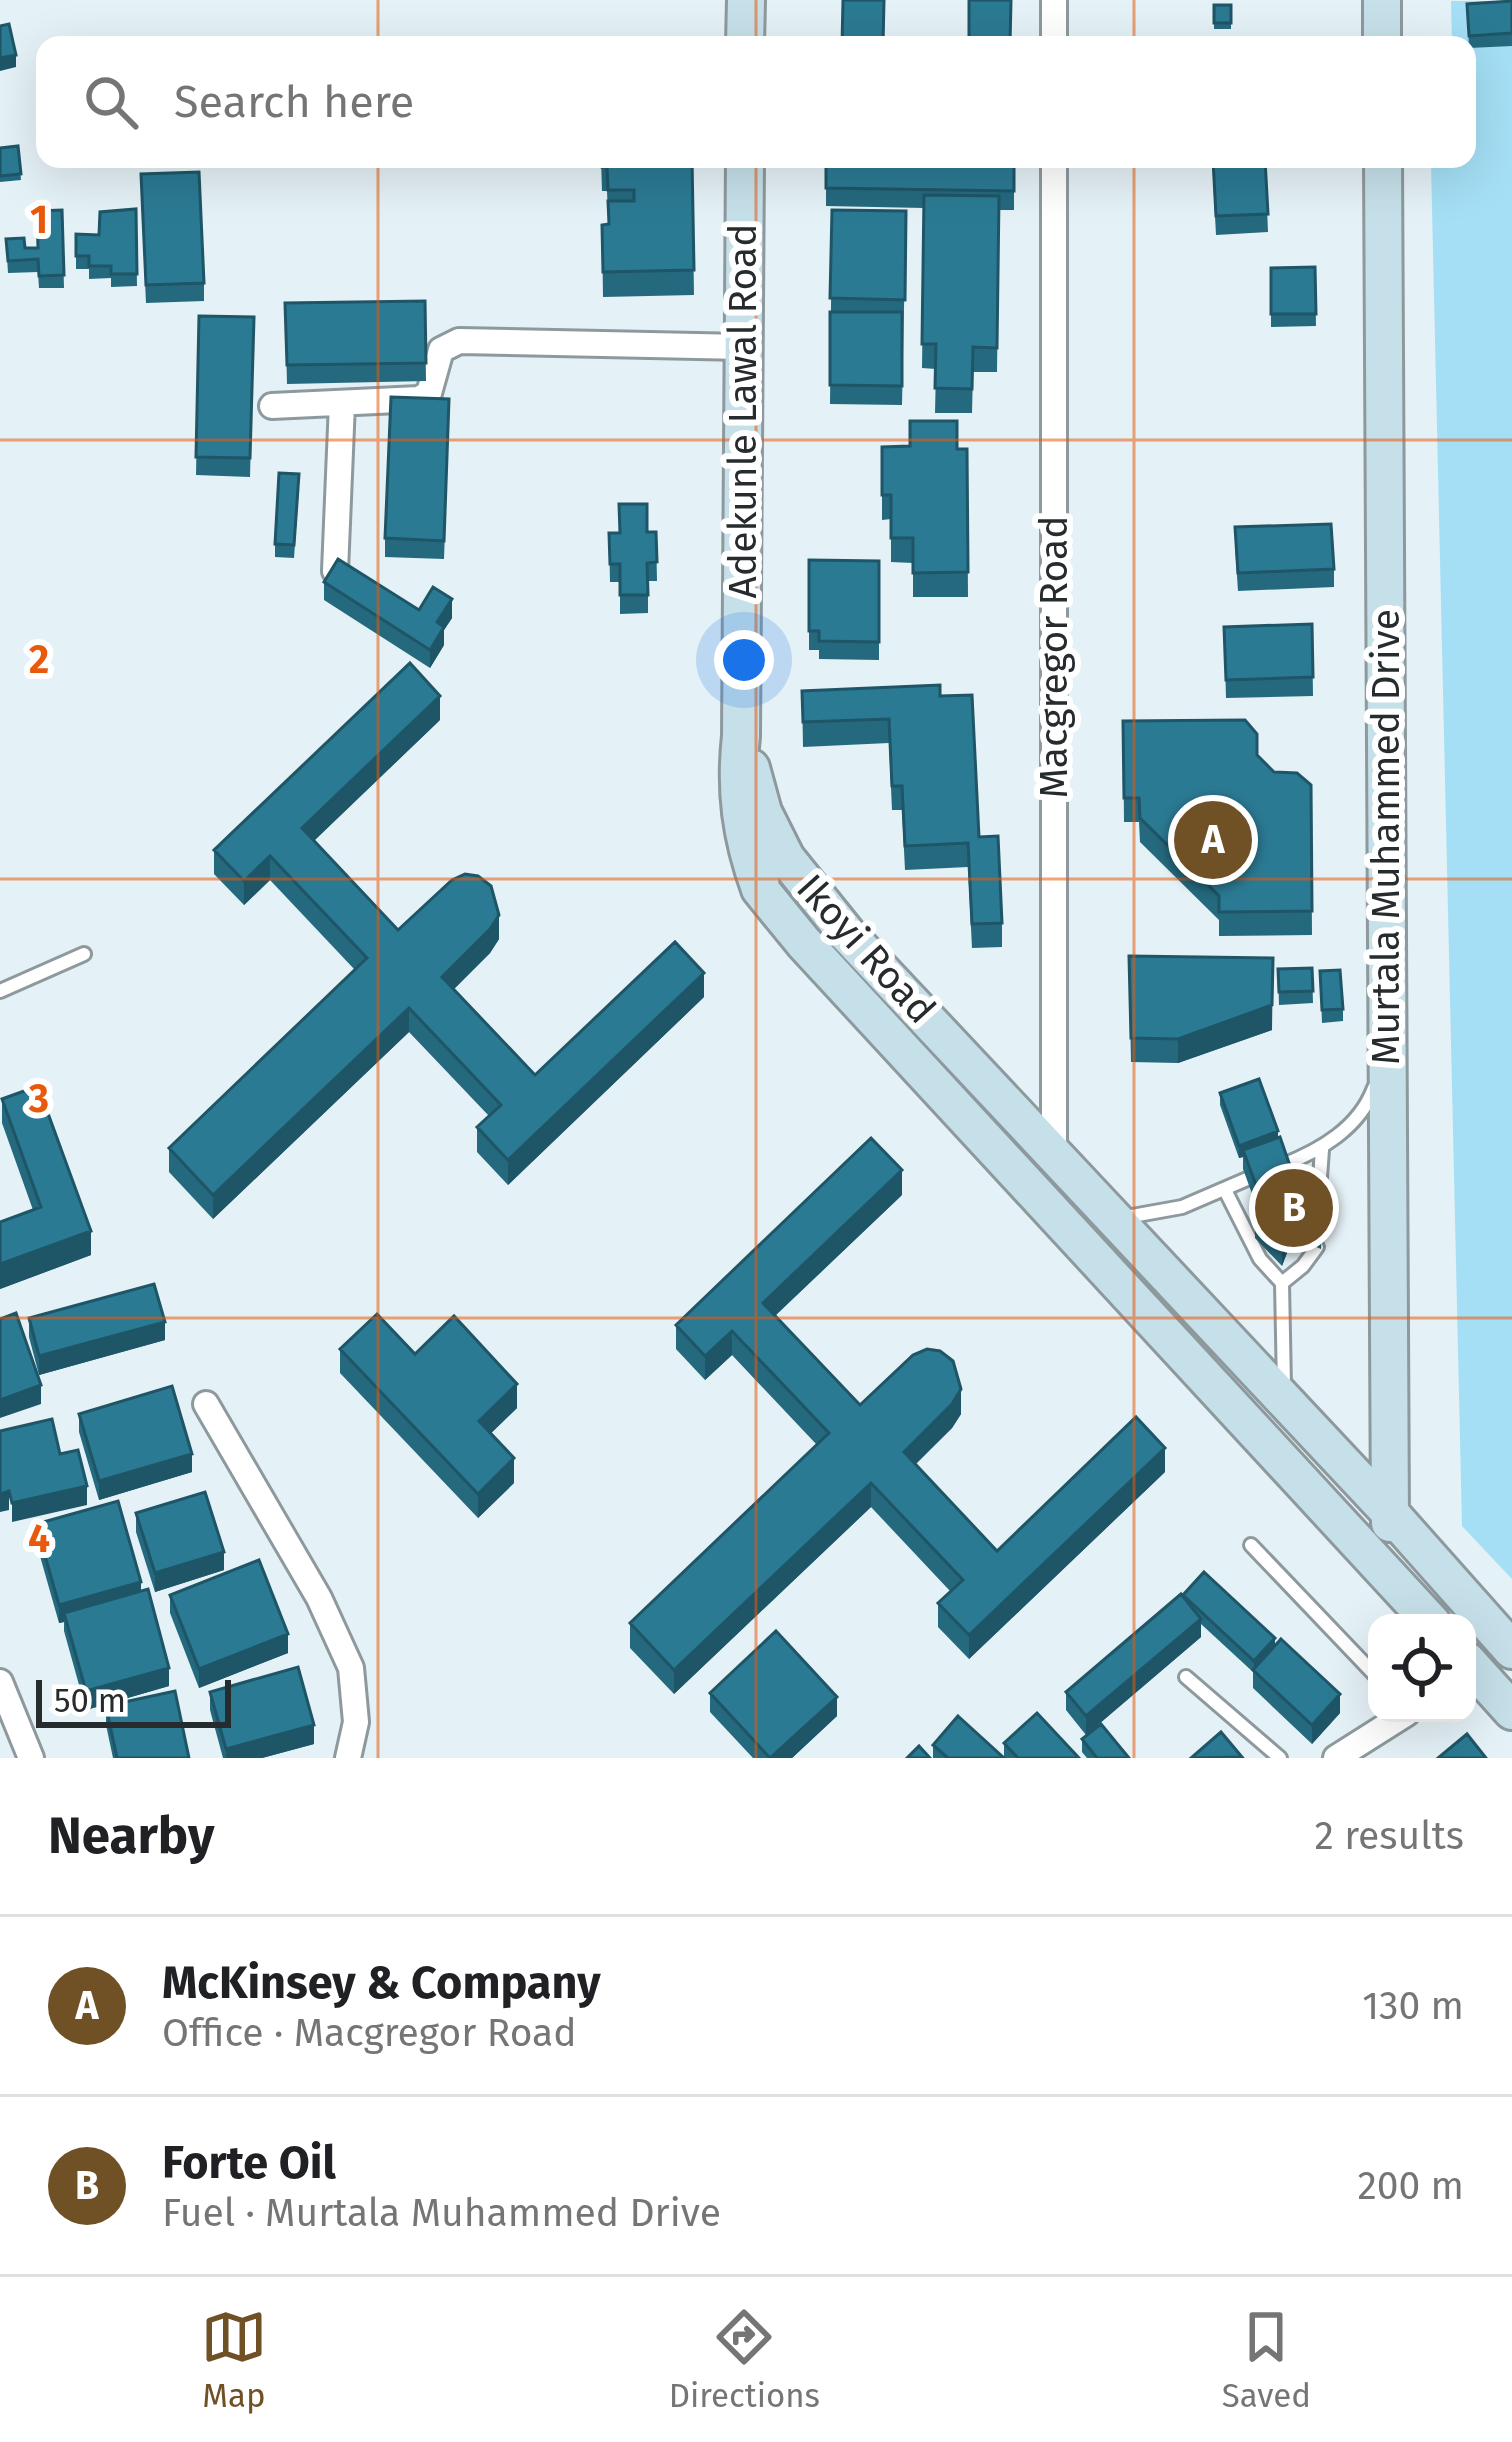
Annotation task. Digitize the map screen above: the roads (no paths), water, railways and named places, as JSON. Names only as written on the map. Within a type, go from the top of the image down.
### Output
[{"type":"main road","points":[[745,36],[746,0]]},
{"type":"main road","points":[[1382,0],[1382,36]]},
{"type":"main road","name":"Adekunle Lawal Road","points":[[741,736],[745,168]]},
{"type":"main road","name":"Murtala Muhammed Drive","points":[[1377,1563],[1392,1515],[1383,168]]},
{"type":"main road","points":[[741,736],[763,812],[786,858]]},
{"type":"main road","points":[[741,736],[738,806],[742,836],[760,889]]},
{"type":"main road","name":"Ikoyi Road","points":[[1424,1614],[804,944],[760,889],[761,862],[786,858],[847,934],[1392,1515],[1510,1648]]},
{"type":"main road","points":[[1327,1446],[1361,1446],[1389,1417]]},
{"type":"main road","points":[[1476,1675],[1512,1711]]},
{"type":"street","points":[[1054,0],[1054,36]]},
{"type":"street","name":"Macgregor Road","points":[[1054,168],[1054,1154]]},
{"type":"street","points":[[272,406],[419,399],[429,393],[442,350],[459,340],[743,346]]},
{"type":"street","points":[[334,571],[342,403]]},
{"type":"street","points":[[206,1404],[319,1598],[351,1668],[356,1722],[348,1758]]},
{"type":"street","points":[[1476,1666],[1510,1648]]},
{"type":"street","points":[[0,1682],[31,1758]]},
{"type":"street","points":[[1336,1758],[1393,1722]]},
{"type":"lane","points":[[0,992],[84,953]]},
{"type":"lane","points":[[1283,1166],[1322,1150],[1370,1099],[1388,1053]]},
{"type":"lane","points":[[1318,1211],[1322,1150]]},
{"type":"lane","points":[[1114,1218],[1163,1212],[1246,1179]]},
{"type":"lane","points":[[1225,1190],[1260,1258],[1282,1283],[1284,1401]]},
{"type":"lane","points":[[1282,1283],[1317,1247]]},
{"type":"lane","points":[[1251,1544],[1368,1668]]},
{"type":"lane","points":[[1186,1677],[1280,1758]]},
{"type":"place","name":"McKinsey & Company","points":[[1213,840]]},
{"type":"place","name":"Forte Oil","points":[[1294,1208]]}]
